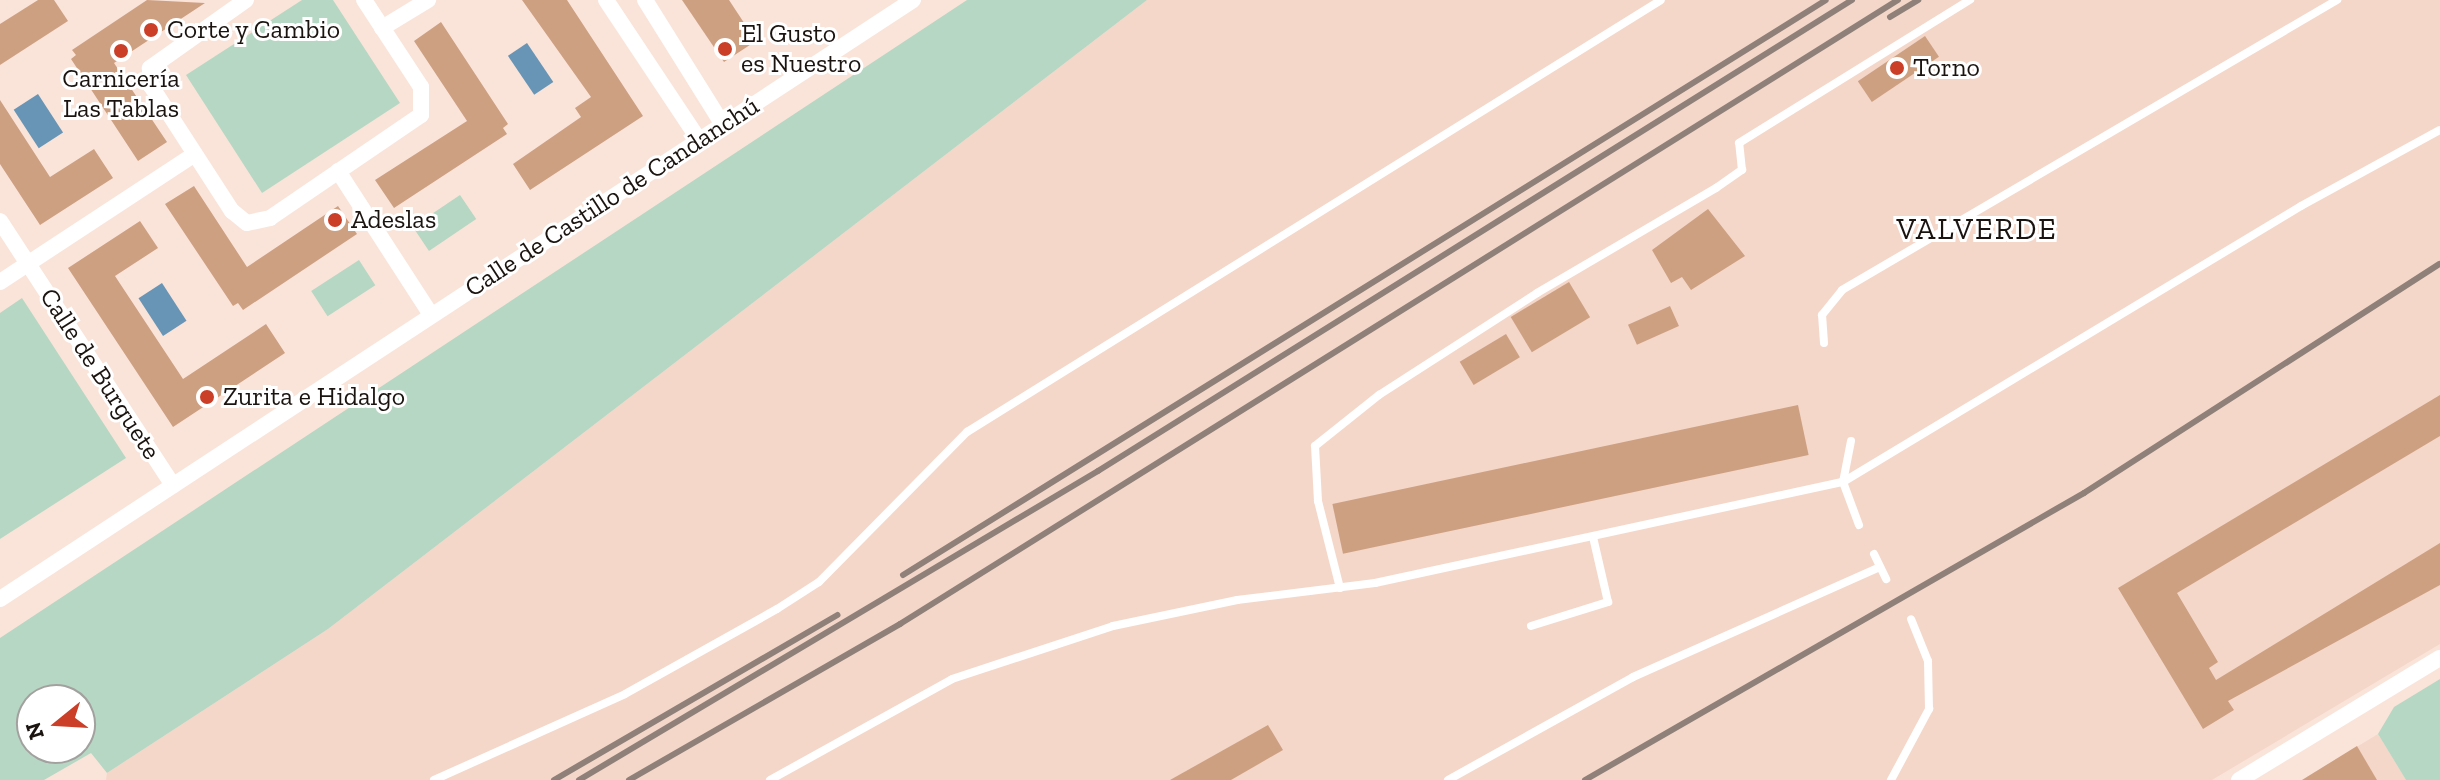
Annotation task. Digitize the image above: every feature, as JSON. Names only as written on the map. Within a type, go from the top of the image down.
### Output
[{"type":"street","points":[[235,3],[150,68],[151,86],[195,154],[247,223],[270,218],[421,115],[425,102],[364,0]]},
{"type":"street","points":[[382,28],[428,0]]},
{"type":"street","points":[[606,0],[699,140]]},
{"type":"street","points":[[645,0],[723,125]]},
{"type":"street","name":"Calle de Castillo de Candanchú","points":[[0,599],[913,0]]},
{"type":"street","name":"Calle de Burguete","points":[[28,264],[195,154]]},
{"type":"street","points":[[338,171],[431,315]]},
{"type":"street","name":"Calle de Burguete","points":[[0,221],[173,485]]},
{"type":"street","points":[[0,282],[28,264]]},
{"type":"street","points":[[2239,780],[2440,658]]},
{"type":"lane","points":[[434,780],[625,694],[777,609],[819,582],[967,432],[1661,0]]},
{"type":"lane","points":[[1340,588],[1318,501],[1315,446],[1379,395],[1537,293],[1716,188],[1742,170],[1739,143],[1970,0]]},
{"type":"lane","points":[[1824,343],[1822,315],[1842,290],[2337,0]]},
{"type":"lane","points":[[770,780],[952,679],[1015,657],[1178,611],[1340,588],[1843,482],[2301,206],[2440,130]]},
{"type":"lane","points":[[1851,441],[1843,482],[1859,525]]},
{"type":"lane","points":[[1531,626],[1608,602],[1593,537]]},
{"type":"lane","points":[[1874,554],[1886,579]]},
{"type":"lane","points":[[1448,780],[1633,677],[1880,567]]},
{"type":"lane","points":[[1891,780],[1929,709],[1928,661],[1911,619]]},
{"type":"shaded area","points":[[1147,0],[2440,0],[2440,644],[2212,780],[106,780],[107,773],[328,629]]},
{"type":"shaded area","points":[[2378,734],[2406,780],[2302,780]]},
{"type":"green space","points":[[302,0],[333,0],[400,103],[262,193],[186,75]]},
{"type":"green space","points":[[967,0],[1147,0],[328,629],[107,773],[96,759],[96,684],[16,684],[16,764],[72,764],[44,780],[0,780],[0,638]]},
{"type":"green space","points":[[460,195],[476,219],[429,251],[413,227]]},
{"type":"green space","points":[[359,260],[375,285],[328,316],[311,291]]},
{"type":"green space","points":[[22,298],[126,458],[0,539],[0,313]]},
{"type":"green space","points":[[2440,679],[2440,780],[2406,780],[2378,734],[2394,707]]},
{"type":"water","points":[[527,43],[553,82],[534,95],[508,56]]},
{"type":"water","points":[[38,94],[63,133],[39,148],[14,110]]},
{"type":"water","points":[[162,283],[187,321],[163,336],[139,298]]},
{"type":"building","points":[[38,0],[54,0],[68,21],[0,65],[0,24]]},
{"type":"building","points":[[147,0],[205,3],[114,63],[167,142],[138,161],[71,59],[76,55],[72,50]]},
{"type":"building","points":[[522,0],[567,0],[643,116],[530,190],[513,164],[581,117],[575,108],[591,97]]},
{"type":"building","points":[[682,0],[729,0],[756,41],[724,62]]},
{"type":"building","points":[[441,22],[508,124],[503,128],[507,134],[394,208],[375,180],[467,121],[414,41]]},
{"type":"building","name":"Torno","points":[[1925,36],[1939,57],[1872,102],[1858,81]]},
{"type":"building","points":[[0,100],[50,177],[94,149],[113,178],[40,225],[0,164]]},
{"type":"building","points":[[194,186],[247,267],[338,206],[357,234],[243,310],[238,303],[233,306],[165,204]]},
{"type":"building","points":[[1708,209],[1745,256],[1691,290],[1682,277],[1671,283],[1652,250]]},
{"type":"building","points":[[140,221],[158,248],[115,276],[183,379],[266,324],[285,353],[173,427],[68,268]]},
{"type":"building","points":[[1569,282],[1590,317],[1532,352],[1511,317]]},
{"type":"building","points":[[1670,306],[1679,326],[1637,345],[1628,325]]},
{"type":"building","points":[[1506,334],[1520,357],[1474,385],[1460,362]]},
{"type":"building","points":[[2440,395],[2440,436],[2177,593],[2218,662],[2209,668],[2216,680],[2440,543],[2440,585],[2228,701],[2234,710],[2203,729],[2118,588]]},
{"type":"building","points":[[1798,405],[1809,455],[1343,554],[1332,504]]},
{"type":"building","points":[[1268,725],[1283,750],[1231,780],[1170,780]]},
{"type":"building","points":[[2357,746],[2377,780],[2302,780]]},
{"type":"railway","points":[[903,575],[1826,0]]},
{"type":"railway","points":[[579,780],[1098,471],[1852,0]]},
{"type":"railway","points":[[629,780],[900,624],[1898,0]]},
{"type":"railway","points":[[1890,17],[1918,0]]},
{"type":"railway","points":[[1585,780],[2084,493],[2440,264]]},
{"type":"railway","points":[[554,780],[838,615]]},
{"type":"place","name":"Corte y Cambio","points":[[151,30]]},
{"type":"place","name":"El Gusto es Nuestro","points":[[725,49]]},
{"type":"place","name":"Carnicería Las Tablas","points":[[121,51]]},
{"type":"place","name":"Torno","points":[[1897,68]]},
{"type":"place","name":"Adeslas","points":[[335,220]]},
{"type":"place","name":"Zurita e Hidalgo","points":[[207,397]]},
{"type":"district","name":"VALVERDE","points":[[1977,229]]}]
